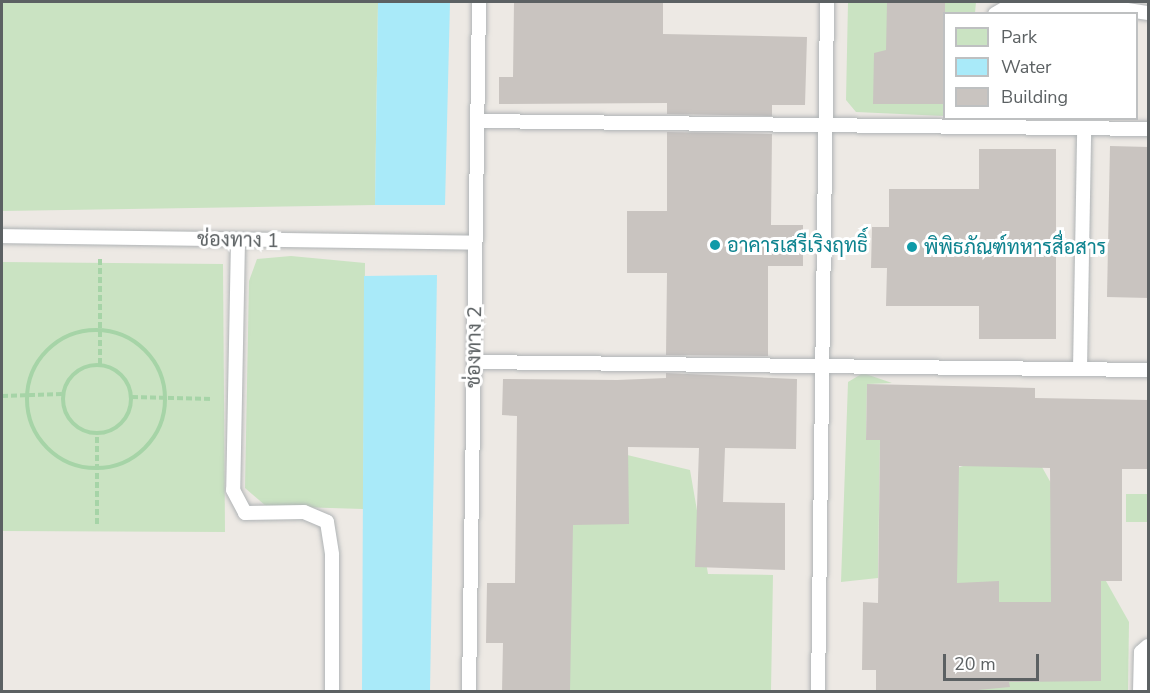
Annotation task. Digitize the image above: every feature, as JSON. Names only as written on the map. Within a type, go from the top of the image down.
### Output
[{"type":"lane","name":"ช่องทาง 2","points":[[469,692],[479,2]]},
{"type":"lane","points":[[818,692],[827,2]]},
{"type":"lane","points":[[998,12],[1009,6],[1095,4],[1149,13]]},
{"type":"lane","points":[[477,121],[826,125],[984,123],[1149,129]]},
{"type":"lane","points":[[1080,369],[1084,128]]},
{"type":"lane","name":"ช่องทาง 1","points":[[2,236],[475,243]]},
{"type":"lane","points":[[238,240],[233,490],[245,513],[304,512],[327,522],[333,555],[332,692]]},
{"type":"lane","points":[[474,362],[1149,370]]},
{"type":"lane","points":[[1140,692],[1141,652],[1149,646]]},
{"type":"path","points":[[99,237],[100,364]]},
{"type":"path","points":[[100,330],[136,342],[152,357],[166,398],[162,421],[150,442],[132,458],[97,467],[64,460],[45,446],[32,426],[28,395],[39,361],[54,345],[73,334],[100,330]]},
{"type":"path","points":[[100,364],[124,377],[132,398],[118,426],[97,433],[86,432],[67,417],[62,394],[74,373],[100,364]]},
{"type":"path","points":[[2,396],[62,394]]},
{"type":"path","points":[[132,398],[235,400]]},
{"type":"path","points":[[97,433],[97,524]]},
{"type":"green space","points":[[2,2],[378,2],[375,205],[2,211]]},
{"type":"green space","points":[[848,2],[976,2],[975,12],[943,12],[943,116],[856,112],[846,100]]},
{"type":"green space","points":[[291,256],[365,263],[363,509],[266,506],[245,488],[249,281],[257,259]]},
{"type":"green space","points":[[2,262],[223,264],[225,532],[2,531]]},
{"type":"green space","points":[[863,373],[892,383],[867,384],[866,439],[880,440],[878,578],[841,582],[848,382]]},
{"type":"green space","points":[[556,438],[690,470],[708,574],[773,575],[771,691],[551,692]]},
{"type":"green space","points":[[1029,444],[1129,622],[1128,691],[936,692],[948,471]]},
{"type":"green space","points":[[1126,494],[1148,494],[1148,522],[1126,522]]},
{"type":"water","points":[[378,2],[450,2],[445,205],[375,205]]},
{"type":"water","points":[[437,275],[430,691],[362,691],[364,276]]},
{"type":"building","points":[[514,2],[663,2],[663,34],[807,37],[805,105],[772,105],[772,116],[667,114],[667,103],[499,104],[499,77],[513,77]]},
{"type":"building","points":[[887,2],[945,2],[945,12],[943,12],[943,104],[873,104],[874,53],[886,50]]},
{"type":"building","name":"อาคารเสรีเริงฤทธิ์","points":[[667,132],[772,134],[771,225],[803,225],[803,266],[768,266],[768,356],[666,355],[667,273],[627,273],[627,211],[667,211]]},
{"type":"building","points":[[1110,146],[1149,147],[1149,298],[1107,297]]},
{"type":"building","points":[[979,149],[1056,149],[1056,339],[979,339],[979,306],[886,306],[887,268],[871,268],[872,227],[889,227],[889,189],[979,189]]},
{"type":"building","points":[[666,373],[797,379],[796,449],[725,448],[723,502],[785,503],[785,570],[695,567],[699,448],[628,447],[629,524],[573,525],[570,692],[502,692],[503,643],[486,643],[487,583],[515,583],[517,416],[502,415],[503,379],[617,380],[666,378]]},
{"type":"building","points":[[867,384],[1035,388],[1035,398],[1149,400],[1149,469],[1122,469],[1122,581],[1101,581],[1101,681],[1009,682],[1010,687],[956,692],[876,692],[876,670],[862,670],[863,602],[878,603],[880,440],[866,440]],"holes":[[[959,466],[1050,468],[1051,602],[999,602],[999,581],[957,583]]]},
{"type":"place","name":"อาคารเสรีเริงฤทธิ์","points":[[715,245]]},
{"type":"place","name":"พิพิธภัณฑ์ทหารสื่อสาร","points":[[912,247]]}]
